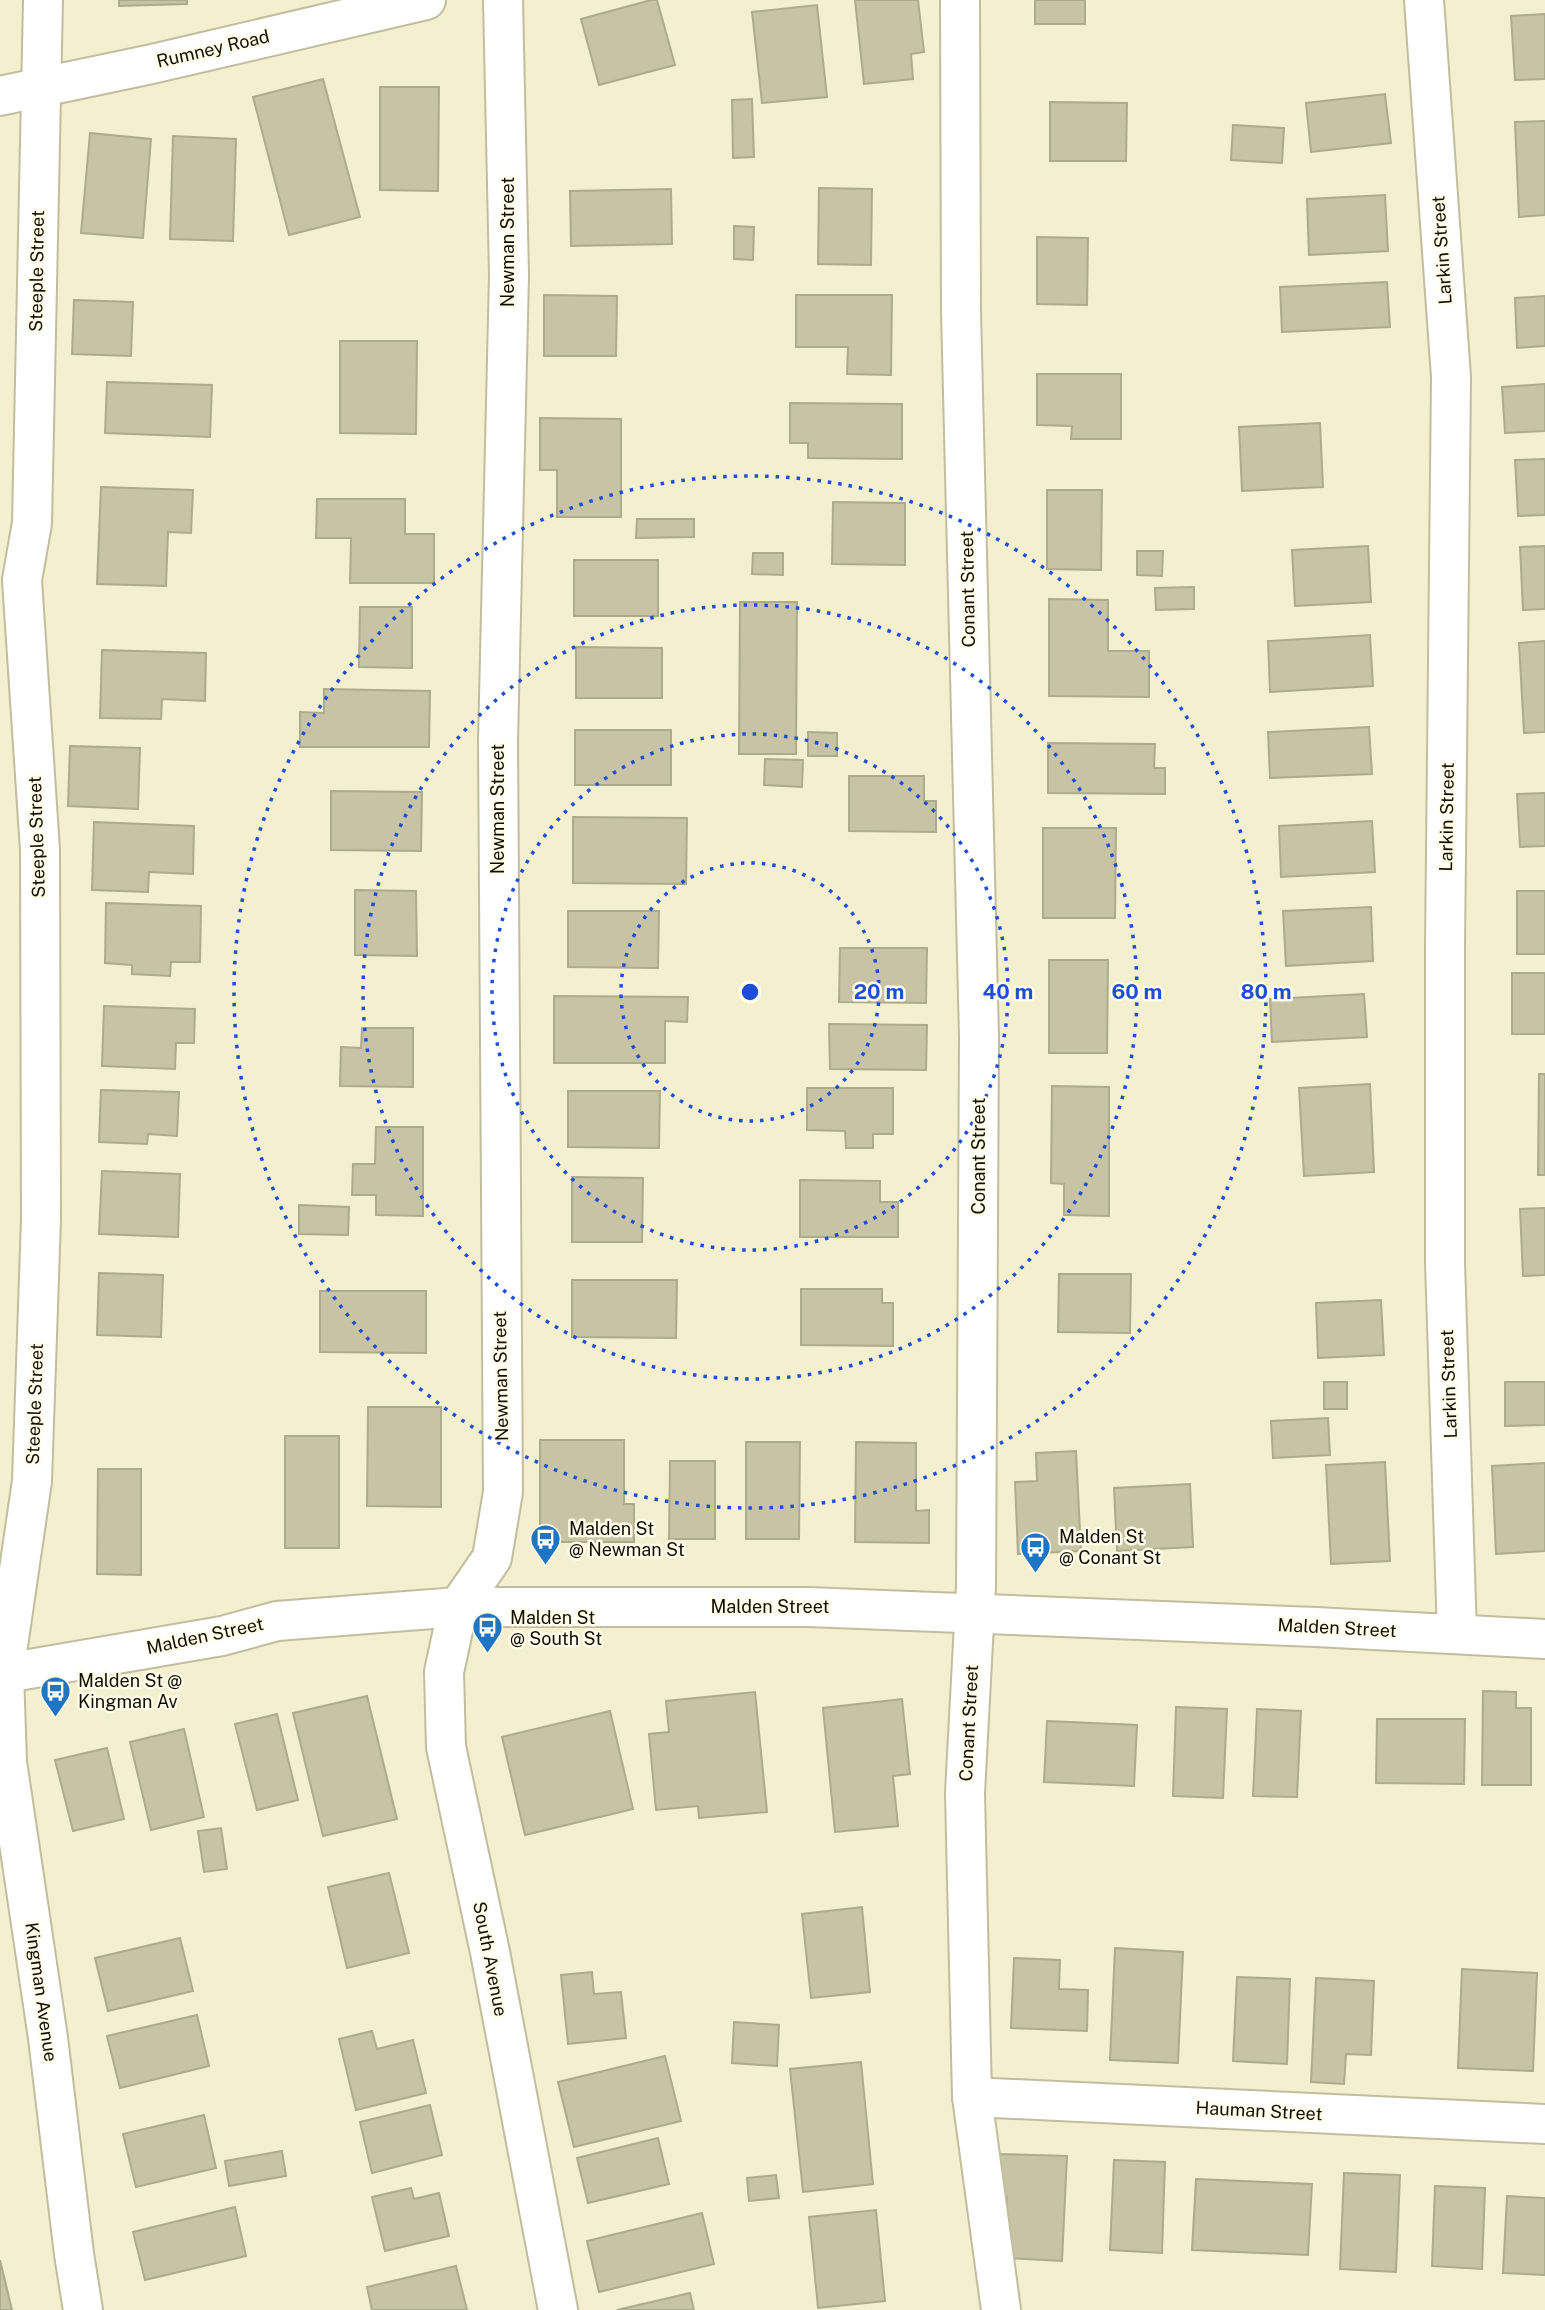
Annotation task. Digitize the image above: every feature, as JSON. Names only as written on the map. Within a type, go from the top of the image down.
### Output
[{"type":"street","name":"Steeple Street","points":[[2,1674],[32,1481],[41,1219],[40,850],[22,579],[32,523],[43,0]]},
{"type":"street","name":"Rumney Road","points":[[0,96],[152,64],[426,0]]},
{"type":"street","name":"Newman Street","points":[[458,1607],[492,1558],[503,1492],[498,741],[509,275],[503,0]]},
{"type":"street","name":"Conant Street","points":[[960,0],[961,312],[979,1037],[975,1613],[965,1793],[972,2097],[1001,2310]]},
{"type":"street","name":"Larkin Street","points":[[1424,0],[1451,377],[1445,947],[1445,1263],[1457,1634]]},
{"type":"street","name":"Malden Street","points":[[2,1674],[222,1636],[277,1621],[458,1607],[808,1607],[1545,1639]]},
{"type":"street","name":"South Avenue","points":[[458,1607],[444,1672],[446,1747],[491,1952],[558,2310]]},
{"type":"street","name":"Kingman Avenue","points":[[2,1674],[6,1762],[48,2038],[83,2310]]},
{"type":"street","name":"Hauman Street","points":[[972,2097],[1545,2124]]},
{"type":"building","points":[[119,0],[187,0],[187,4],[119,6]]},
{"type":"building","points":[[657,0],[675,65],[599,85],[581,19]]},
{"type":"building","points":[[855,0],[918,0],[924,52],[911,54],[913,79],[864,84]]},
{"type":"building","points":[[1035,0],[1085,0],[1085,24],[1035,24]]},
{"type":"building","points":[[817,5],[827,97],[762,103],[752,12]]},
{"type":"building","points":[[1545,14],[1545,79],[1515,80],[1511,16]]},
{"type":"building","points":[[323,79],[360,217],[289,235],[253,97]]},
{"type":"building","points":[[380,87],[439,87],[438,191],[380,190]]},
{"type":"building","points":[[1385,94],[1391,143],[1311,152],[1306,103]]},
{"type":"building","points":[[752,99],[754,157],[733,158],[732,100]]},
{"type":"building","points":[[1050,102],[1127,103],[1126,161],[1050,161]]},
{"type":"building","points":[[1545,121],[1545,215],[1519,217],[1515,122]]},
{"type":"building","points":[[1233,125],[1284,128],[1282,163],[1231,160]]},
{"type":"building","points":[[90,133],[151,139],[143,238],[81,233]]},
{"type":"building","points":[[173,136],[236,139],[233,241],[170,239]]},
{"type":"building","points":[[819,188],[872,189],[871,265],[818,264]]},
{"type":"building","points":[[671,189],[672,244],[571,246],[570,191]]},
{"type":"building","points":[[1385,195],[1388,251],[1309,255],[1307,199]]},
{"type":"building","points":[[734,226],[754,227],[753,260],[734,259]]},
{"type":"building","points":[[1037,237],[1088,238],[1087,305],[1037,304]]},
{"type":"building","points":[[1387,282],[1390,327],[1282,332],[1280,287]]},
{"type":"building","points":[[544,295],[617,296],[616,356],[544,356]]},
{"type":"building","points":[[796,295],[892,295],[891,375],[847,374],[848,347],[796,347]]},
{"type":"building","points":[[1545,296],[1545,346],[1517,348],[1515,298]]},
{"type":"building","points":[[74,300],[133,302],[131,356],[72,354]]},
{"type":"building","points":[[340,341],[417,341],[416,434],[340,433]]},
{"type":"building","points":[[1037,374],[1121,374],[1121,439],[1071,439],[1072,426],[1037,425]]},
{"type":"building","points":[[107,382],[212,385],[210,437],[105,433]]},
{"type":"building","points":[[1545,384],[1545,431],[1505,433],[1502,387]]},
{"type":"building","points":[[790,403],[902,404],[902,459],[808,458],[808,443],[790,443]]},
{"type":"building","points":[[540,418],[621,419],[621,517],[557,517],[557,470],[540,470]]},
{"type":"building","points":[[1320,423],[1323,487],[1242,491],[1239,427]]},
{"type":"building","points":[[1545,459],[1545,515],[1518,516],[1515,460]]},
{"type":"building","points":[[101,487],[193,490],[191,533],[168,532],[166,586],[97,584]]},
{"type":"building","points":[[1047,490],[1102,490],[1101,570],[1047,569]]},
{"type":"building","points":[[317,499],[405,499],[405,534],[434,534],[434,583],[350,583],[351,538],[316,538]]},
{"type":"building","points":[[833,502],[905,503],[905,565],[832,564]]},
{"type":"building","points":[[637,519],[694,519],[694,537],[636,538]]},
{"type":"building","points":[[1368,546],[1371,602],[1295,606],[1292,550]]},
{"type":"building","points":[[1545,546],[1545,609],[1523,610],[1520,547]]},
{"type":"building","points":[[1137,551],[1163,551],[1162,576],[1137,575]]},
{"type":"building","points":[[753,553],[783,553],[783,575],[752,574]]},
{"type":"building","points":[[574,560],[658,560],[658,616],[574,616]]},
{"type":"building","points":[[1194,587],[1194,609],[1156,610],[1155,588]]},
{"type":"building","points":[[1049,599],[1108,600],[1108,651],[1149,651],[1149,697],[1049,696]]},
{"type":"building","points":[[740,602],[797,602],[796,754],[739,754]]},
{"type":"building","points":[[360,607],[412,607],[412,668],[359,667]]},
{"type":"building","points":[[1370,635],[1373,686],[1270,692],[1268,641]]},
{"type":"building","points":[[1545,641],[1545,732],[1524,733],[1519,643]]},
{"type":"building","points":[[576,647],[662,648],[662,698],[576,698]]},
{"type":"building","points":[[102,650],[206,653],[205,701],[162,699],[161,719],[100,718]]},
{"type":"building","points":[[324,689],[430,691],[429,747],[300,747],[300,712],[324,713]]},
{"type":"building","points":[[1369,727],[1372,774],[1270,778],[1268,732]]},
{"type":"building","points":[[575,730],[671,730],[671,785],[575,785]]},
{"type":"building","points":[[808,732],[837,733],[837,756],[808,756]]},
{"type":"building","points":[[1048,743],[1155,744],[1154,768],[1165,768],[1165,794],[1048,793]]},
{"type":"building","points":[[70,746],[140,748],[138,809],[68,806]]},
{"type":"building","points":[[765,759],[803,760],[802,787],[764,785]]},
{"type":"building","points":[[849,776],[924,776],[924,801],[936,801],[936,832],[849,831]]},
{"type":"building","points":[[331,791],[422,792],[421,851],[331,850]]},
{"type":"building","points":[[1545,793],[1545,846],[1520,847],[1517,794]]},
{"type":"building","points":[[573,817],[687,818],[686,884],[573,883]]},
{"type":"building","points":[[1372,821],[1375,872],[1281,877],[1279,826]]},
{"type":"building","points":[[94,822],[194,826],[193,874],[149,872],[148,892],[92,890]]},
{"type":"building","points":[[1043,828],[1116,828],[1115,918],[1043,918]]},
{"type":"building","points":[[355,890],[416,891],[417,956],[355,955]]},
{"type":"building","points":[[1517,891],[1545,891],[1545,954],[1517,954]]},
{"type":"building","points":[[106,903],[201,906],[200,962],[171,962],[170,976],[132,974],[132,965],[105,963]]},
{"type":"building","points":[[1371,907],[1373,961],[1286,966],[1283,911]]},
{"type":"building","points":[[568,911],[659,911],[658,968],[568,967]]},
{"type":"building","points":[[840,948],[927,948],[926,1003],[839,1002]]},
{"type":"building","points":[[1049,960],[1108,960],[1107,1053],[1049,1053]]},
{"type":"building","points":[[1512,973],[1545,973],[1545,1034],[1512,1034]]},
{"type":"building","points":[[1364,994],[1367,1037],[1272,1042],[1270,999]]},
{"type":"building","points":[[554,996],[688,997],[687,1022],[665,1021],[665,1063],[554,1063]]},
{"type":"building","points":[[104,1006],[195,1009],[194,1043],[176,1043],[175,1069],[102,1066]]},
{"type":"building","points":[[829,1024],[927,1025],[926,1070],[830,1069]]},
{"type":"building","points":[[362,1028],[413,1028],[413,1087],[340,1086],[341,1047],[361,1048]]},
{"type":"building","points":[[1539,1074],[1545,1074],[1545,1175],[1538,1175]]},
{"type":"building","points":[[1370,1084],[1374,1172],[1304,1176],[1299,1088]]},
{"type":"building","points":[[1052,1086],[1109,1087],[1109,1216],[1064,1215],[1064,1184],[1051,1183]]},
{"type":"building","points":[[807,1088],[893,1088],[893,1134],[873,1134],[873,1148],[846,1148],[845,1131],[807,1130]]},
{"type":"building","points":[[101,1090],[179,1092],[177,1136],[148,1134],[147,1144],[99,1142]]},
{"type":"building","points":[[568,1091],[660,1091],[659,1148],[568,1147]]},
{"type":"building","points":[[376,1127],[423,1127],[423,1216],[376,1215],[376,1195],[352,1195],[353,1164],[375,1164]]},
{"type":"building","points":[[102,1171],[180,1174],[178,1237],[99,1234]]},
{"type":"building","points":[[572,1177],[643,1178],[642,1242],[572,1242]]},
{"type":"building","points":[[800,1180],[880,1181],[880,1202],[898,1202],[898,1237],[800,1237]]},
{"type":"building","points":[[299,1205],[349,1207],[348,1235],[299,1234]]},
{"type":"building","points":[[1545,1208],[1545,1275],[1523,1276],[1520,1209]]},
{"type":"building","points":[[99,1273],[163,1275],[161,1337],[97,1335]]},
{"type":"building","points":[[1059,1274],[1131,1274],[1130,1333],[1058,1332]]},
{"type":"building","points":[[572,1280],[677,1280],[676,1338],[572,1337]]},
{"type":"building","points":[[801,1289],[882,1289],[882,1303],[893,1303],[893,1346],[801,1345]]},
{"type":"building","points":[[320,1291],[426,1291],[426,1353],[320,1352]]},
{"type":"building","points":[[1381,1300],[1384,1355],[1318,1358],[1316,1303]]},
{"type":"building","points":[[1324,1382],[1347,1382],[1347,1409],[1324,1409]]},
{"type":"building","points":[[1505,1382],[1545,1382],[1545,1425],[1505,1426]]},
{"type":"building","points":[[368,1407],[441,1407],[441,1507],[367,1506]]},
{"type":"building","points":[[1328,1418],[1330,1455],[1273,1458],[1271,1421]]},
{"type":"building","points":[[285,1436],[339,1436],[339,1548],[285,1548]]},
{"type":"building","points":[[540,1440],[624,1440],[624,1504],[634,1504],[634,1542],[540,1542]]},
{"type":"building","points":[[746,1442],[800,1442],[799,1539],[746,1539]]},
{"type":"building","points":[[856,1442],[916,1443],[916,1511],[929,1510],[929,1543],[855,1542]]},
{"type":"building","points":[[1076,1451],[1081,1551],[1018,1554],[1015,1482],[1037,1481],[1036,1453]]},
{"type":"building","points":[[670,1461],[715,1461],[715,1539],[669,1539]]},
{"type":"building","points":[[1385,1462],[1390,1561],[1331,1564],[1326,1465]]},
{"type":"building","points":[[1545,1463],[1545,1551],[1496,1554],[1492,1466]]},
{"type":"building","points":[[98,1469],[141,1469],[141,1575],[97,1574]]},
{"type":"building","points":[[1190,1484],[1193,1547],[1117,1551],[1114,1488]]},
{"type":"building","points":[[1483,1691],[1516,1692],[1516,1708],[1531,1708],[1531,1785],[1482,1785]]},
{"type":"building","points":[[755,1692],[767,1812],[699,1818],[698,1806],[656,1810],[649,1734],[669,1732],[666,1701]]},
{"type":"building","points":[[367,1696],[397,1819],[323,1836],[293,1713]]},
{"type":"building","points":[[902,1699],[910,1774],[893,1776],[898,1826],[835,1832],[823,1708]]},
{"type":"building","points":[[1176,1707],[1227,1709],[1223,1798],[1173,1796]]},
{"type":"building","points":[[1257,1709],[1301,1711],[1297,1797],[1253,1796]]},
{"type":"building","points":[[610,1711],[633,1809],[525,1835],[502,1737]]},
{"type":"building","points":[[277,1714],[298,1800],[257,1810],[235,1724]]},
{"type":"building","points":[[1377,1719],[1465,1719],[1464,1784],[1376,1783]]},
{"type":"building","points":[[1047,1721],[1137,1725],[1134,1786],[1044,1782]]},
{"type":"building","points":[[184,1729],[204,1817],[151,1830],[130,1742]]},
{"type":"building","points":[[107,1748],[124,1819],[73,1831],[55,1760]]},
{"type":"building","points":[[221,1828],[227,1869],[204,1872],[198,1831]]},
{"type":"building","points":[[389,1873],[409,1953],[347,1968],[328,1887]]},
{"type":"building","points":[[862,1907],[870,1992],[811,1998],[802,1914]]},
{"type":"building","points":[[180,1938],[193,1991],[108,2011],[95,1958]]},
{"type":"building","points":[[1115,1948],[1183,1952],[1178,2063],[1110,2060]]},
{"type":"building","points":[[1014,1958],[1060,1960],[1059,1989],[1088,1990],[1087,2031],[1011,2028]]},
{"type":"building","points":[[1462,1969],[1537,1973],[1533,2071],[1458,2068]]},
{"type":"building","points":[[592,1972],[594,1994],[621,1992],[626,2038],[568,2044],[561,1975]]},
{"type":"building","points":[[1237,1977],[1290,1979],[1287,2064],[1233,2061]]},
{"type":"building","points":[[1316,1978],[1374,1981],[1371,2055],[1346,2054],[1344,2084],[1311,2082]]},
{"type":"building","points":[[197,2015],[209,2066],[120,2088],[107,2036]]},
{"type":"building","points":[[734,2022],[779,2025],[777,2066],[732,2063]]},
{"type":"building","points":[[372,2031],[377,2049],[413,2040],[426,2093],[356,2110],[339,2039]]},
{"type":"building","points":[[665,2056],[681,2121],[574,2147],[558,2082]]},
{"type":"building","points":[[861,2062],[873,2184],[803,2192],[790,2069]]},
{"type":"building","points":[[430,2105],[442,2155],[372,2173],[360,2122]]},
{"type":"building","points":[[204,2115],[216,2168],[136,2187],[123,2134]]},
{"type":"building","points":[[658,2138],[669,2184],[588,2203],[577,2158]]},
{"type":"building","points":[[282,2151],[286,2176],[229,2186],[225,2161]]},
{"type":"building","points":[[998,2154],[1067,2156],[1062,2261],[1004,2258],[1007,2197],[996,2196]]},
{"type":"building","points":[[1114,2160],[1165,2162],[1162,2253],[1110,2250]]},
{"type":"building","points":[[1344,2173],[1400,2175],[1396,2272],[1340,2269]]},
{"type":"building","points":[[776,2175],[779,2198],[749,2201],[747,2178]]},
{"type":"building","points":[[1196,2179],[1312,2184],[1308,2255],[1192,2250]]},
{"type":"building","points":[[1435,2186],[1485,2188],[1482,2269],[1432,2266]]},
{"type":"building","points":[[411,2188],[414,2199],[439,2193],[449,2236],[385,2251],[372,2197]]},
{"type":"building","points":[[1507,2196],[1545,2198],[1545,2275],[1503,2273]]},
{"type":"building","points":[[235,2207],[246,2256],[145,2280],[133,2232]]},
{"type":"building","points":[[876,2210],[885,2301],[818,2308],[809,2217]]},
{"type":"building","points":[[702,2213],[714,2264],[599,2292],[587,2241]]},
{"type":"building","points":[[0,2260],[12,2310],[0,2310]]},
{"type":"building","points":[[456,2266],[467,2310],[372,2310],[367,2287]]},
{"type":"building","points":[[690,2293],[694,2310],[617,2310]]},
{"type":"place","name":"Malden St @ Newman St","points":[[546,1566]]},
{"type":"place","name":"Malden St @ Conant St","points":[[1036,1574]]},
{"type":"place","name":"Malden St @ South St","points":[[487,1655]]},
{"type":"place","name":"Malden St @ Kingman Av","points":[[55,1718]]}]
